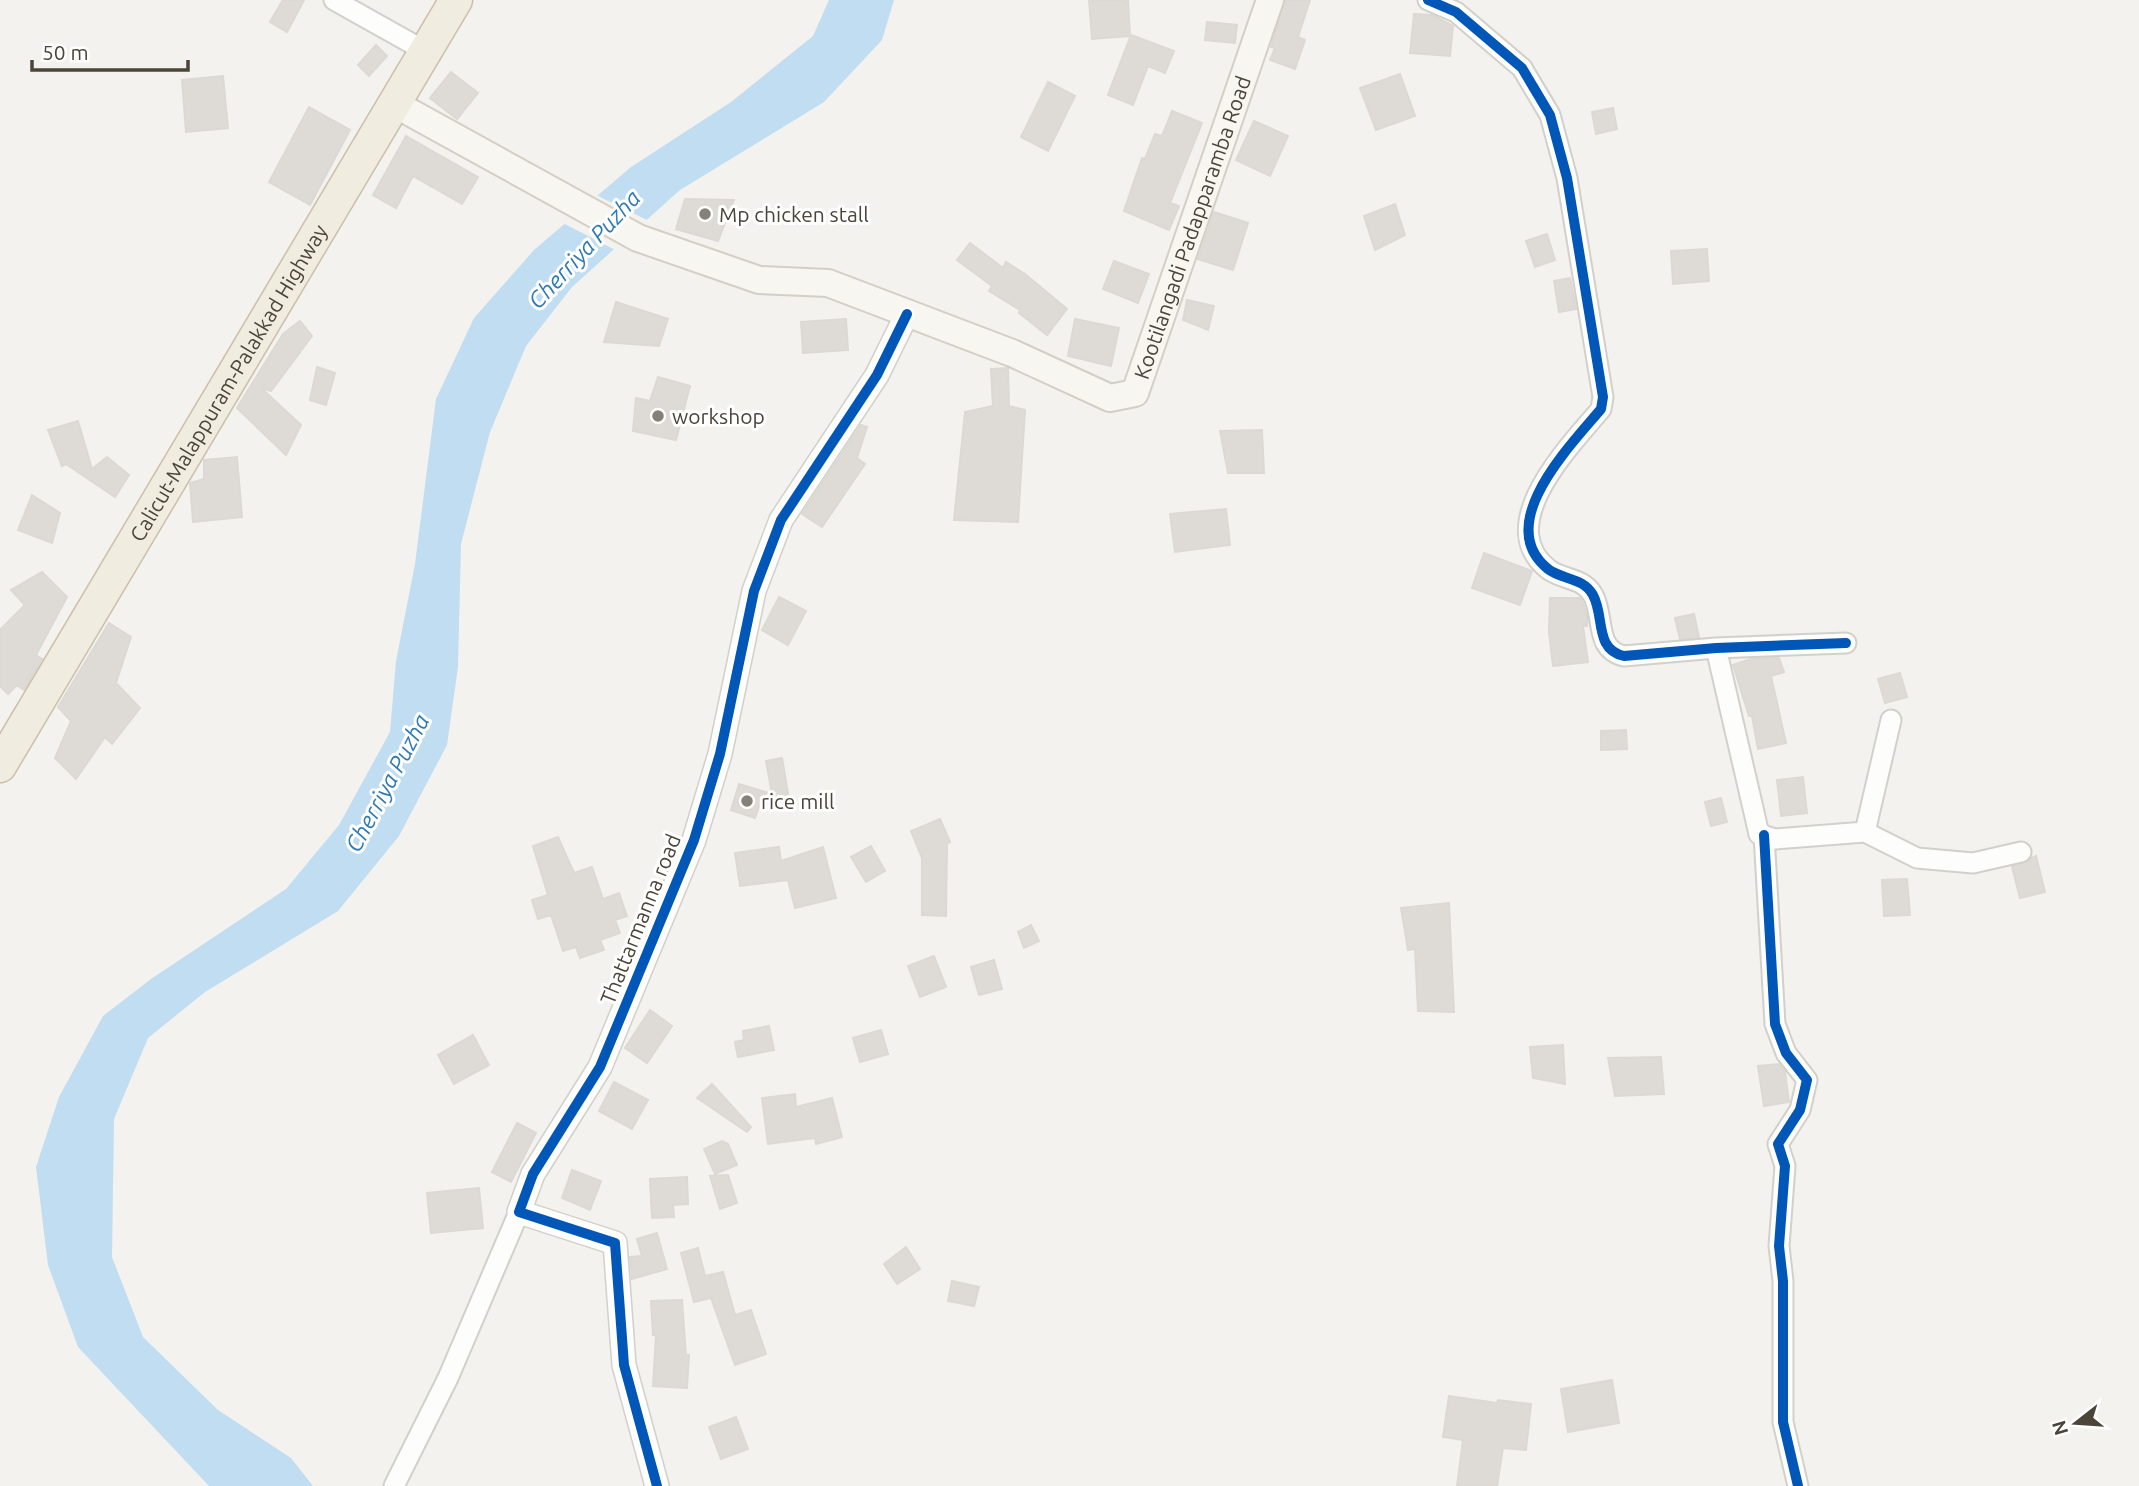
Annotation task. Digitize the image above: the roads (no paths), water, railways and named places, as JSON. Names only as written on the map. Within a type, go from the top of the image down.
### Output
[{"type":"highway","name":"Calicut-Malappuram-Palakkad Highway","points":[[0,766],[456,0]]},
{"type":"main road","name":"Kootilangadi Padapparamba Road","points":[[395,103],[638,238],[760,280],[828,283],[1012,353],[1110,398],[1135,393],[1270,0]]},
{"type":"street","points":[[334,0],[425,51]]},
{"type":"street","points":[[1428,0],[1456,12],[1522,68],[1550,115],[1567,178],[1603,397],[1601,410],[1550,470],[1532,505],[1529,540],[1549,570],[1583,583],[1591,591],[1597,604],[1604,643],[1614,653],[1625,656],[1716,648],[1846,643]]},
{"type":"street","name":"Thattarmanna road","points":[[519,1212],[533,1174],[600,1067],[694,840],[720,754],[754,591],[781,520],[877,375],[907,314]]},
{"type":"street","points":[[1716,648],[1759,834],[1775,839],[1865,832],[1917,858],[1973,863],[2021,852]]},
{"type":"street","points":[[1865,832],[1891,720]]},
{"type":"street","points":[[1764,835],[1775,1024],[1786,1052],[1807,1080],[1800,1110],[1778,1144],[1786,1166],[1779,1246],[1783,1281],[1783,1422],[1798,1486]]},
{"type":"street","points":[[394,1486],[447,1378],[519,1212],[615,1243],[624,1365],[657,1486]]},
{"type":"water","name":"Cherriya Puzha","points":[[829,0],[894,0],[882,40],[824,102],[680,190],[572,287],[526,346],[490,432],[461,544],[458,667],[447,745],[399,836],[338,911],[205,992],[148,1038],[114,1119],[112,1257],[143,1337],[218,1410],[291,1458],[313,1486],[209,1486],[78,1347],[48,1265],[36,1167],[59,1097],[103,1016],[151,979],[286,889],[339,825],[390,732],[396,661],[415,564],[436,399],[474,318],[534,250],[631,167],[731,102],[813,36]]},
{"type":"place","name":"Mp chicken stall","points":[[705,214]]},
{"type":"place","name":"workshop","points":[[658,416]]},
{"type":"place","name":"rice mill","points":[[747,801]]}]
